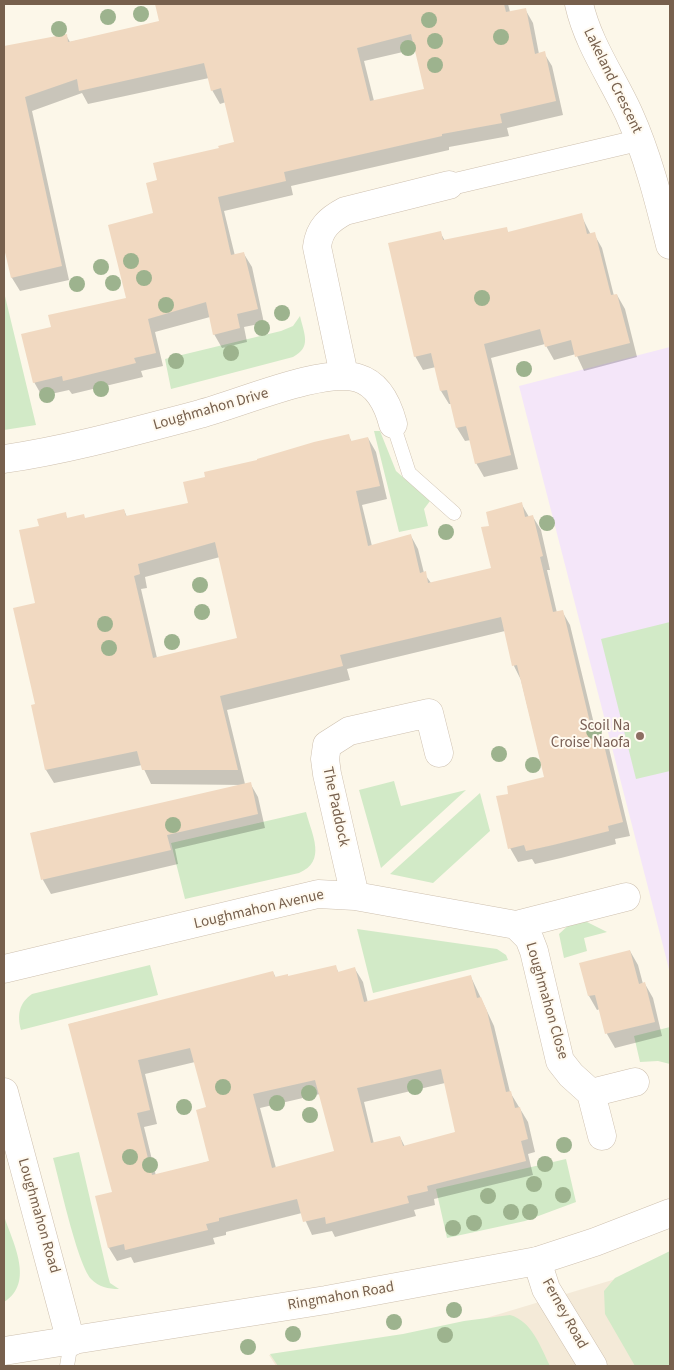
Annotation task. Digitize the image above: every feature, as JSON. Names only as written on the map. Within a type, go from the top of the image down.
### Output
[{"type":"street","name":"Lakeland Crescent","points":[[579,4],[589,39],[619,92],[640,140],[669,236]]},
{"type":"street","points":[[344,375],[317,247],[318,236],[333,218],[345,211],[640,140]]},
{"type":"street","name":"Loughmahon Drive","points":[[4,459],[90,444],[202,414],[322,376],[344,375],[359,378],[372,385],[383,398],[393,424]]},
{"type":"street","name":"The Paddock","points":[[355,896],[324,759],[328,746],[349,731],[429,713],[439,753]]},
{"type":"street","name":"Loughmahon Avenue","points":[[4,970],[318,894],[334,893],[355,896],[516,925]]},
{"type":"street","name":"Loughmahon Close","points":[[516,925],[626,897]]},
{"type":"street","name":"Loughmahon Close","points":[[516,925],[530,938],[534,950],[560,1061],[592,1093]]},
{"type":"street","points":[[602,1136],[592,1093],[635,1082]]},
{"type":"street","name":"Loughmahon Road","points":[[4,1092],[69,1354]]},
{"type":"street","name":"Ringmahon Road","points":[[4,1351],[69,1354],[341,1297],[537,1261],[595,1242],[670,1213]]},
{"type":"street","name":"Ferney Road","points":[[537,1261],[546,1289],[593,1366]]},
{"type":"lane","points":[[393,424],[409,473],[454,513]]},
{"type":"shaded area","name":"Scoil Na Croise Naofa","points":[[670,347],[670,973],[519,386]]},
{"type":"shaded area","points":[[619,1278],[670,1366],[276,1366],[269,1355],[433,1334]]},
{"type":"green space","points":[[4,292],[36,425],[4,430]]},
{"type":"green space","points":[[300,316],[305,334],[305,344],[303,349],[293,357],[171,389],[165,359],[281,331],[293,326]]},
{"type":"green space","points":[[374,431],[380,431],[396,471],[430,501],[424,509],[428,526],[399,532]]},
{"type":"green space","points":[[670,622],[670,771],[636,779],[601,639]]},
{"type":"green space","points":[[394,781],[401,806],[466,790],[381,868],[359,790]]},
{"type":"green space","points":[[480,793],[490,831],[433,883],[390,874]]},
{"type":"green space","points":[[306,812],[315,847],[313,862],[308,868],[299,873],[185,899],[171,843]]},
{"type":"green space","points":[[585,921],[607,932],[584,938],[587,951],[564,958],[559,934],[572,922]]},
{"type":"green space","points":[[357,929],[497,949],[506,955],[508,960],[373,993]]},
{"type":"green space","points":[[150,965],[158,995],[21,1030],[20,1010],[24,1001],[32,994]]},
{"type":"green space","points":[[670,1027],[670,1064],[658,1061],[640,1062],[634,1036]]},
{"type":"green space","points":[[79,1152],[110,1283],[119,1289],[104,1287],[91,1279],[80,1256],[64,1203],[53,1158]]},
{"type":"green space","points":[[566,1159],[576,1202],[525,1221],[447,1238],[436,1189]]},
{"type":"green space","points":[[4,1216],[16,1250],[20,1274],[13,1294],[4,1302]]},
{"type":"green space","points":[[670,1251],[670,1366],[635,1366],[605,1314],[604,1291],[615,1278]]},
{"type":"green space","points":[[510,1315],[518,1318],[530,1329],[550,1366],[278,1366],[270,1354],[403,1334],[464,1321]]},
{"type":"building","points":[[155,4],[504,4],[506,12],[526,8],[535,54],[545,51],[556,101],[500,114],[502,123],[442,134],[442,136],[284,172],[286,181],[218,197],[231,255],[244,252],[258,309],[237,314],[240,328],[213,335],[206,302],[148,319],[156,353],[134,358],[136,363],[63,381],[62,376],[33,383],[21,334],[51,327],[48,315],[126,298],[108,225],[153,213],[146,183],[157,180],[153,163],[219,148],[218,146],[234,142],[221,88],[211,91],[204,63],[79,91],[77,79],[25,97],[62,266],[11,278],[4,248],[4,46],[67,34],[68,42],[159,21]],"holes":[[[411,34],[424,89],[370,101],[357,48]]]},
{"type":"building","points":[[582,213],[587,234],[595,232],[611,295],[617,294],[630,343],[575,357],[571,340],[545,347],[540,329],[484,344],[511,455],[475,464],[466,426],[456,428],[447,390],[440,391],[431,353],[414,357],[388,243],[441,231],[443,240],[507,227],[508,232]]},
{"type":"building","points":[[349,434],[351,441],[368,437],[380,486],[356,491],[368,546],[411,534],[420,573],[426,571],[428,583],[491,568],[481,527],[489,526],[486,512],[522,502],[525,517],[533,515],[543,556],[540,557],[553,612],[563,610],[592,731],[600,729],[623,822],[608,826],[609,831],[553,845],[526,851],[524,845],[508,849],[496,796],[508,794],[507,786],[544,777],[517,665],[512,666],[501,617],[340,655],[343,666],[220,696],[238,770],[142,770],[137,751],[45,770],[31,705],[35,704],[13,608],[35,603],[19,530],[39,526],[37,519],[66,512],[67,518],[84,514],[85,518],[124,509],[126,516],[188,503],[183,482],[205,477],[204,472],[257,460],[314,442]],"holes":[[[215,542],[237,638],[153,658],[134,576],[140,574],[138,564]]]},
{"type":"building","points":[[251,782],[258,814],[167,835],[171,850],[41,880],[30,833]]},
{"type":"building","points":[[630,950],[639,984],[645,982],[655,1022],[605,1034],[595,995],[588,996],[579,963]]},
{"type":"building","points":[[336,965],[338,972],[355,967],[364,1002],[471,975],[477,998],[481,997],[487,1011],[506,1092],[511,1091],[515,1108],[520,1107],[528,1139],[521,1141],[526,1161],[427,1186],[428,1191],[407,1196],[409,1203],[326,1224],[325,1217],[303,1222],[297,1199],[219,1218],[219,1221],[206,1224],[208,1230],[125,1250],[124,1244],[108,1248],[95,1196],[112,1192],[68,1024],[273,971],[275,977],[288,974],[288,976]],"holes":[[[190,1048],[206,1107],[196,1110],[209,1161],[152,1175],[137,1113],[150,1110],[138,1060]],[[441,1069],[455,1132],[403,1146],[400,1136],[371,1143],[357,1088]],[[315,1080],[334,1151],[272,1168],[253,1094]]]},
{"type":"place","name":"Scoil Na Croise Naofa","points":[[640,736]]}]
